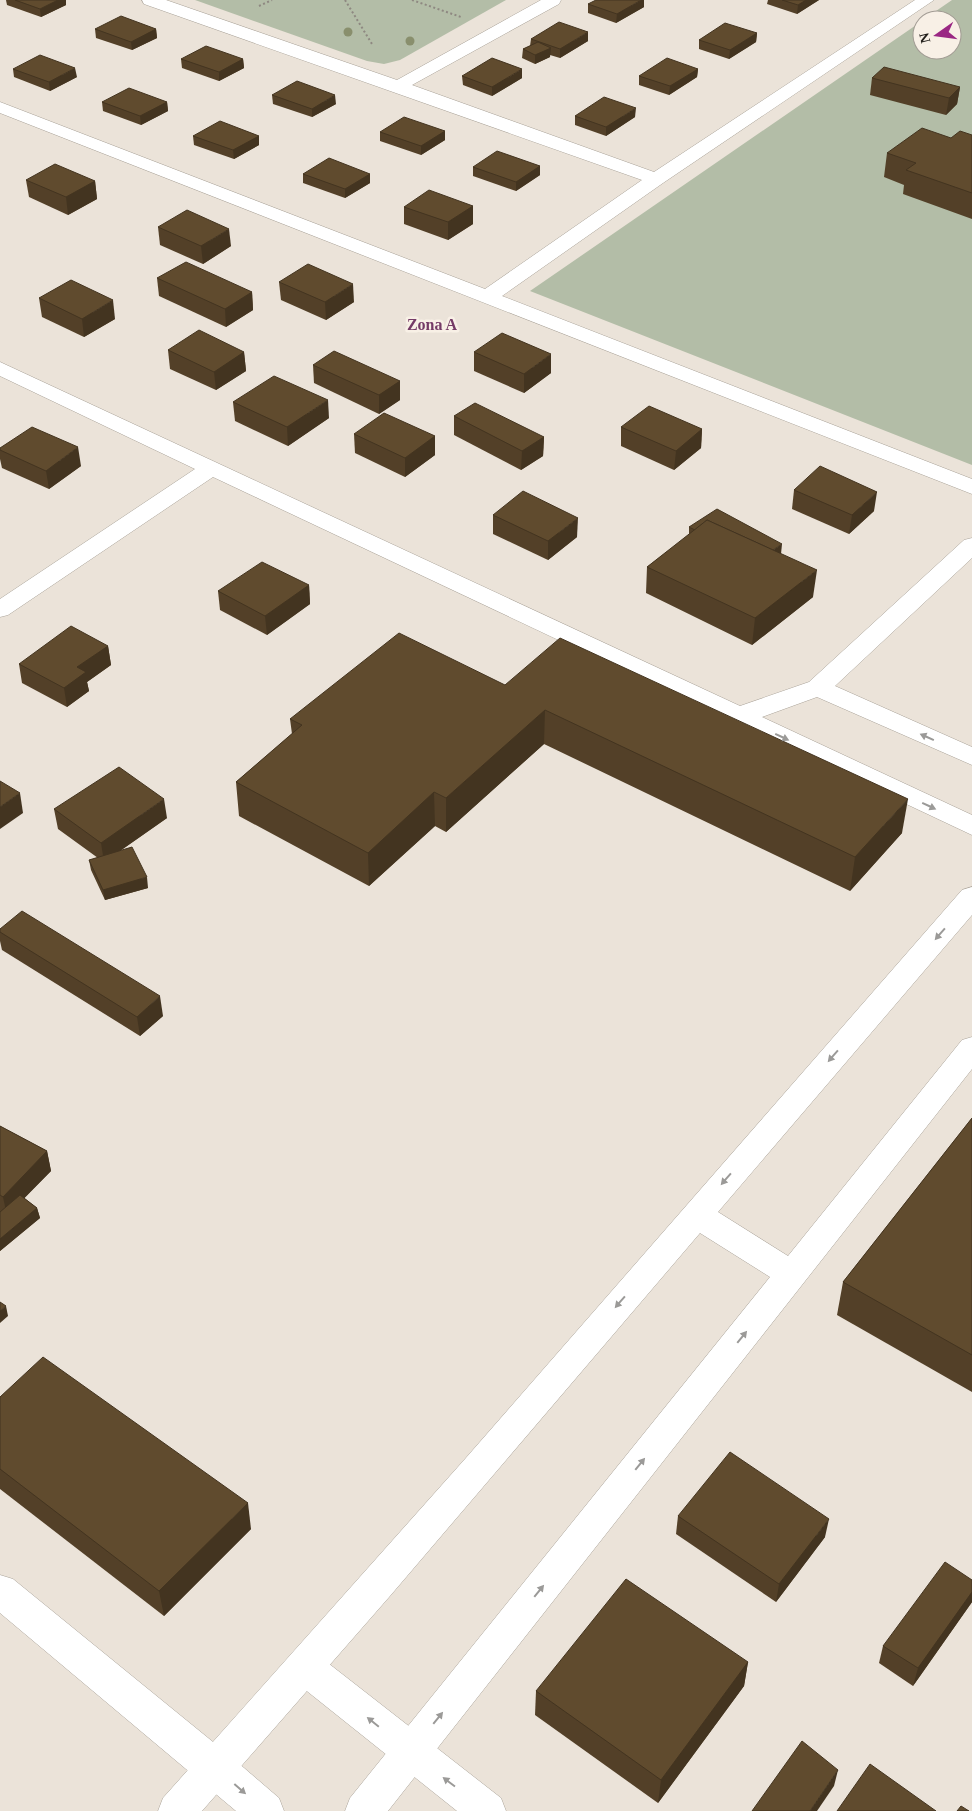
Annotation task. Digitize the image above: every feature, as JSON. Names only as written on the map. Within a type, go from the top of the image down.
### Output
[{"type":"street","points":[[150,0],[398,86],[656,179]]},
{"type":"street","points":[[398,86],[553,0]]},
{"type":"street","points":[[487,297],[656,179],[926,0]]},
{"type":"street","points":[[0,107],[972,487]]},
{"type":"street","points":[[0,368],[972,826]]},
{"type":"street","points":[[0,610],[211,468]]},
{"type":"street","points":[[738,716],[818,688],[972,546]]},
{"type":"street","points":[[818,688],[972,757]]},
{"type":"street","points":[[177,1811],[306,1668],[696,1214],[972,897]]},
{"type":"street","points":[[364,1811],[972,1048]]},
{"type":"street","points":[[696,1214],[791,1274]]},
{"type":"street","points":[[0,1590],[216,1768],[265,1811]]},
{"type":"street","points":[[306,1668],[410,1753],[487,1811]]},
{"type":"path","points":[[345,0],[374,48]]},
{"type":"path","points":[[412,0],[499,30]]},
{"type":"green space","points":[[195,0],[506,0],[400,60],[384,64],[367,61]]},
{"type":"green space","points":[[952,0],[972,0],[972,465],[530,291],[912,28],[912,60],[962,60],[962,10],[938,10]]},
{"type":"building","points":[[15,0],[58,0],[40,9]]},
{"type":"building","points":[[596,0],[641,0],[617,14],[588,4]]},
{"type":"building","points":[[782,0],[806,0],[798,5]]},
{"type":"building","points":[[121,16],[156,29],[131,42],[95,29]]},
{"type":"building","points":[[559,22],[588,32],[560,49],[531,39]]},
{"type":"building","points":[[725,23],[757,33],[730,50],[699,40]]},
{"type":"building","points":[[538,42],[551,48],[535,55],[523,49]]},
{"type":"building","points":[[206,46],[243,59],[219,72],[181,59]]},
{"type":"building","points":[[40,55],[75,68],[49,82],[13,69]]},
{"type":"building","points":[[492,58],[522,69],[492,87],[462,76]]},
{"type":"building","points":[[667,58],[698,69],[670,86],[639,76]]},
{"type":"building","points":[[884,67],[960,87],[949,98],[872,78]]},
{"type":"building","points":[[297,81],[335,95],[312,109],[272,95]]},
{"type":"building","points":[[129,88],[167,102],[140,116],[102,102]]},
{"type":"building","points":[[604,97],[636,108],[606,127],[575,116]]},
{"type":"building","points":[[404,117],[445,131],[421,146],[380,132]]},
{"type":"building","points":[[220,121],[259,136],[233,150],[193,136]]},
{"type":"building","points":[[922,128],[951,138],[960,131],[972,135],[972,193],[906,170],[916,163],[887,153]]},
{"type":"building","points":[[497,151],[540,166],[516,182],[473,167]]},
{"type":"building","points":[[329,158],[370,174],[345,189],[303,174]]},
{"type":"building","points":[[55,164],[95,181],[66,197],[26,180]]},
{"type":"building","points":[[429,190],[473,206],[448,222],[404,207]]},
{"type":"building","points":[[187,210],[229,229],[201,246],[158,227]]},
{"type":"building","points":[[186,262],[252,292],[225,309],[157,278]]},
{"type":"building","points":[[308,264],[353,284],[325,302],[279,282]]},
{"type":"building","points":[[71,280],[113,300],[82,319],[39,298]]},
{"type":"building","points":[[199,330],[244,352],[214,372],[168,350]]},
{"type":"building","points":[[502,333],[551,354],[524,374],[474,352]]},
{"type":"building","points":[[334,351],[400,381],[379,395],[313,365]]},
{"type":"building","points":[[274,376],[328,400],[287,427],[233,402]]},
{"type":"building","points":[[475,403],[544,437],[522,451],[454,416]]},
{"type":"building","points":[[649,406],[702,429],[676,451],[621,427]]},
{"type":"building","points":[[384,413],[435,436],[405,458],[354,434]]},
{"type":"building","points":[[32,427],[78,447],[46,471],[0,450],[0,448]]},
{"type":"building","points":[[820,466],[877,492],[852,515],[794,490]]},
{"type":"building","points":[[523,491],[578,518],[548,541],[493,515]]},
{"type":"building","points":[[717,509],[782,544],[773,550],[707,520],[695,530],[689,527]]},
{"type":"building","points":[[707,520],[817,570],[755,618],[647,567]]},
{"type":"building","points":[[262,562],[309,585],[265,616],[218,591]]},
{"type":"building","points":[[71,626],[108,646],[77,667],[86,672],[64,688],[19,664]]},
{"type":"building","points":[[399,633],[505,685],[560,638],[908,799],[855,857],[545,710],[446,798],[434,792],[368,853],[236,782],[302,725],[290,719]]},
{"type":"building","points":[[119,767],[164,799],[101,843],[54,809]]},
{"type":"building","points":[[0,781],[20,793],[0,807]]},
{"type":"building","points":[[132,847],[147,877],[103,890],[89,860]]},
{"type":"building","points":[[22,911],[160,996],[137,1017],[0,932],[0,929]]},
{"type":"building","points":[[972,1118],[972,1355],[843,1282]]},
{"type":"building","points":[[0,1126],[47,1151],[3,1197],[0,1195]]},
{"type":"building","points":[[20,1195],[37,1208],[0,1239],[0,1212]]},
{"type":"building","points":[[0,1302],[6,1306],[0,1311]]},
{"type":"building","points":[[43,1357],[248,1503],[159,1591],[0,1469],[0,1397]]},
{"type":"building","points":[[730,1452],[829,1519],[779,1584],[678,1516]]},
{"type":"building","points":[[945,1562],[972,1580],[972,1592],[918,1668],[883,1646]]},
{"type":"building","points":[[626,1579],[748,1662],[661,1780],[536,1691]]},
{"type":"building","points":[[802,1741],[838,1770],[810,1811],[752,1811]]},
{"type":"building","points":[[870,1764],[936,1811],[837,1811]]},
{"type":"building","points":[[961,1806],[969,1811],[957,1811]]},
{"type":"district","name":"Zona A","points":[[432,324]]}]
